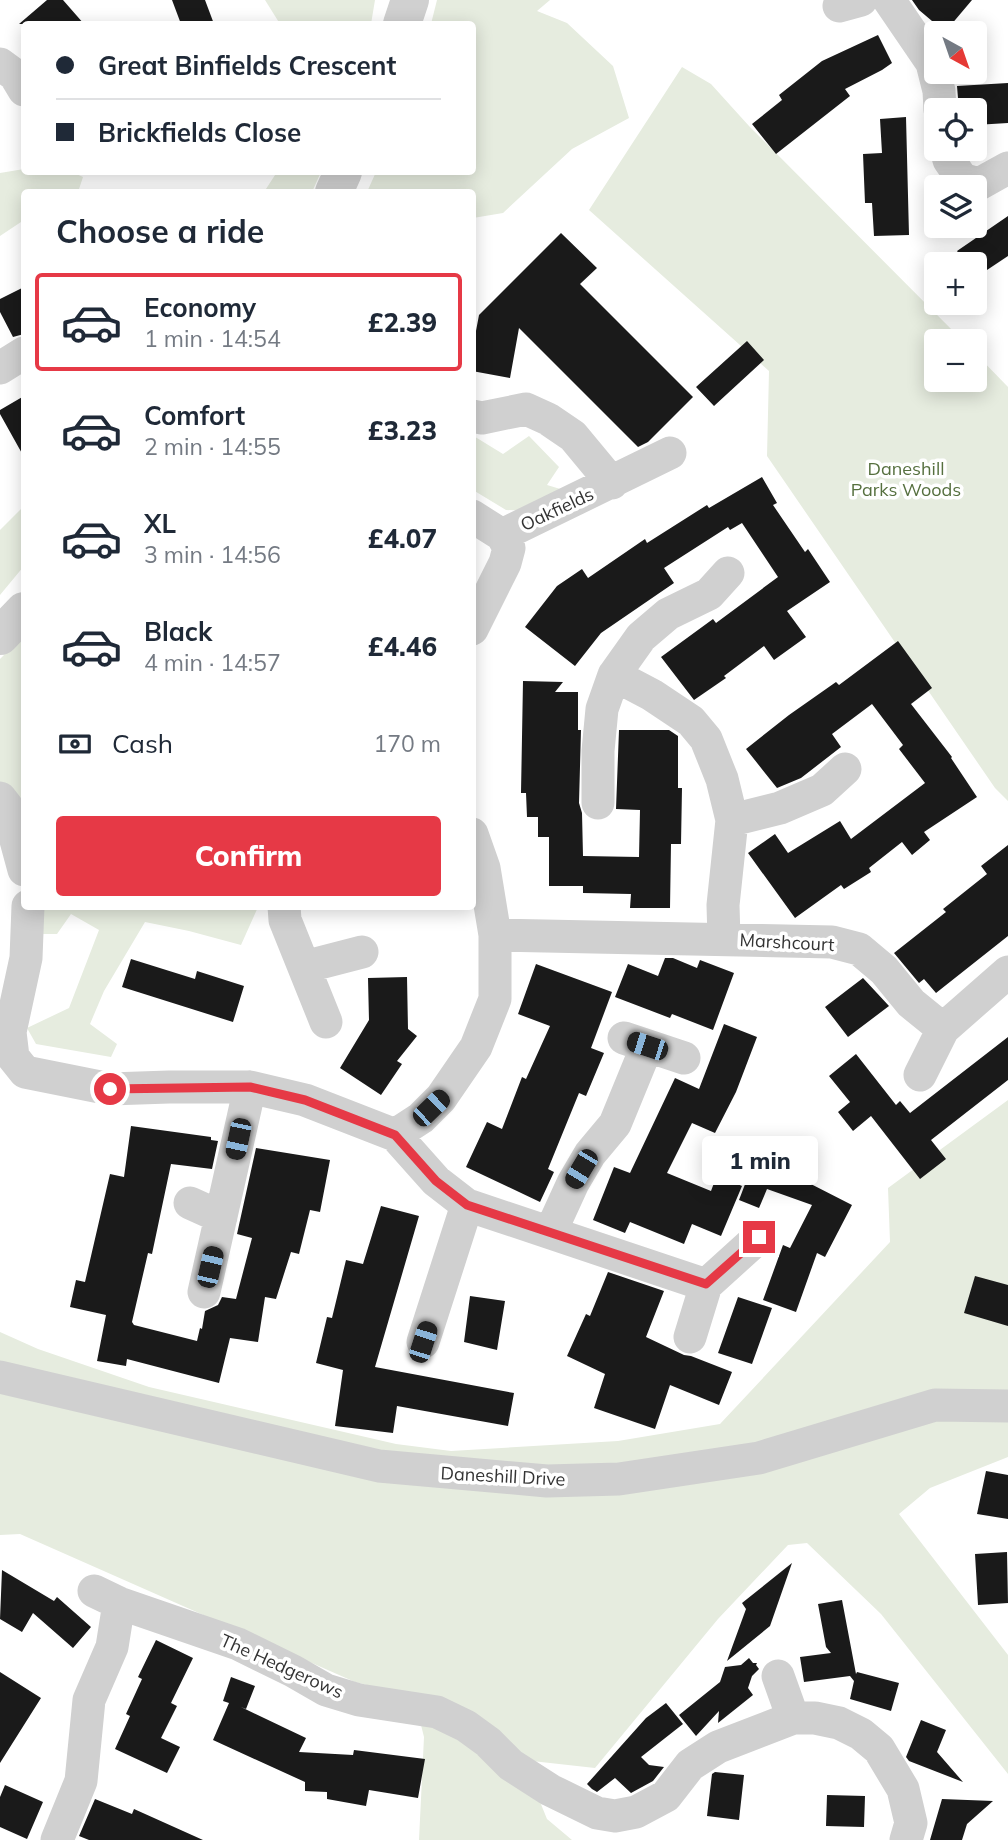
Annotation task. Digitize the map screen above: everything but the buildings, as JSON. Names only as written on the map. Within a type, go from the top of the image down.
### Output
[{"type":"street","points":[[403,21],[410,0]]},
{"type":"street","points":[[889,0],[932,62],[939,98]]},
{"type":"street","points":[[950,161],[962,179],[979,184],[1008,168]]},
{"type":"street","points":[[0,368],[21,355]]},
{"type":"street","name":"Oakfields","points":[[476,417],[482,418],[526,409],[548,419],[573,436],[612,483]]},
{"type":"street","name":"Oakfields","points":[[502,535],[670,453]]},
{"type":"street","points":[[476,519],[502,535],[509,548],[505,562],[476,621]]},
{"type":"street","points":[[598,803],[598,751],[602,709],[614,675],[640,637],[668,614],[709,594],[728,573]]},
{"type":"street","points":[[0,636],[21,614]]},
{"type":"street","name":"Marshcourt","points":[[614,675],[652,695],[691,721],[706,739],[722,779],[732,820],[723,905],[724,939]]},
{"type":"street","points":[[732,820],[780,808],[822,790],[845,769]]},
{"type":"street","points":[[0,798],[7,807],[21,859]]},
{"type":"street","points":[[395,1135],[421,1118],[441,1098],[476,1047],[495,999],[495,935],[484,868],[476,845]]},
{"type":"street","points":[[28,910],[26,958],[6,1057],[25,1072],[110,1089],[250,1087],[305,1100],[395,1135],[436,1181],[467,1205],[706,1284]]},
{"type":"street","points":[[284,910],[285,920],[326,1022]]},
{"type":"street","name":"Marshcourt","points":[[495,935],[832,942],[859,949],[884,970],[911,1003],[943,1029]]},
{"type":"street","points":[[304,967],[362,952]]},
{"type":"street","points":[[920,1075],[943,1029],[1008,972]]},
{"type":"street","points":[[551,1231],[578,1173],[615,1124],[636,1042],[684,1058]]},
{"type":"street","points":[[204,1292],[250,1087]]},
{"type":"street","points":[[190,1203],[221,1217]]},
{"type":"street","points":[[423,1342],[467,1205]]},
{"type":"street","points":[[690,1337],[706,1284],[759,1237]]},
{"type":"street","name":"Daneshill Drive","points":[[0,1377],[379,1466],[547,1481],[619,1479],[759,1458],[935,1405],[1008,1406]]},
{"type":"street","name":"The Hedgerows","points":[[57,1840],[81,1781],[89,1700],[113,1647],[106,1597],[238,1644],[326,1690],[359,1700],[437,1712],[466,1726],[488,1742],[511,1765],[550,1790],[597,1813],[615,1816],[636,1812],[666,1796],[690,1766],[718,1747],[793,1718]]},
{"type":"street","points":[[778,1676],[793,1718],[815,1718],[839,1723],[861,1734],[879,1749],[902,1789],[911,1823],[906,1840]]},
{"type":"green space","points":[[265,0],[375,0],[372,21],[278,21]]},
{"type":"green space","points":[[437,0],[550,0],[537,11],[567,23],[613,66],[629,118],[572,149],[503,213],[476,218],[476,189],[368,189],[375,175],[476,175],[476,21],[432,21]]},
{"type":"green space","name":"Daneshill Parks Woods","points":[[682,67],[711,84],[749,126],[924,302],[924,315],[937,315],[951,329],[924,329],[924,392],[987,392],[987,365],[1008,387],[1008,801],[995,788],[767,456],[769,371],[589,210]]},
{"type":"green space","points":[[21,170],[21,175],[83,177],[79,189],[21,189],[21,222],[0,236],[0,173]]},
{"type":"green space","points":[[275,175],[320,175],[313,189],[266,189]]},
{"type":"green space","points":[[529,436],[559,467],[547,485],[567,491],[532,511],[506,510],[476,492],[476,437],[503,454]]},
{"type":"green space","points":[[21,509],[21,570],[0,595],[0,530]]},
{"type":"green space","points":[[21,638],[21,811],[0,782],[0,659]]},
{"type":"green space","points":[[37,910],[257,910],[241,945],[145,922],[104,991],[90,1024],[117,1044],[111,1057],[36,1044],[27,1028],[69,1008],[99,930],[71,914],[57,934],[41,934]]},
{"type":"green space","points":[[1008,1100],[1008,1457],[930,1488],[899,1514],[1008,1655],[1008,1774],[881,1614],[807,1543],[788,1545],[718,1619],[595,1768],[523,1760],[547,1819],[572,1840],[419,1840],[424,1737],[414,1697],[355,1682],[20,1534],[0,1535],[0,1332],[38,1349],[149,1387],[396,1444],[451,1451],[618,1441],[720,1424],[890,1242],[888,1188]]},
{"type":"route","points":[[110,1089],[250,1087],[305,1100],[395,1135],[436,1181],[467,1205],[706,1284],[759,1237]]}]
